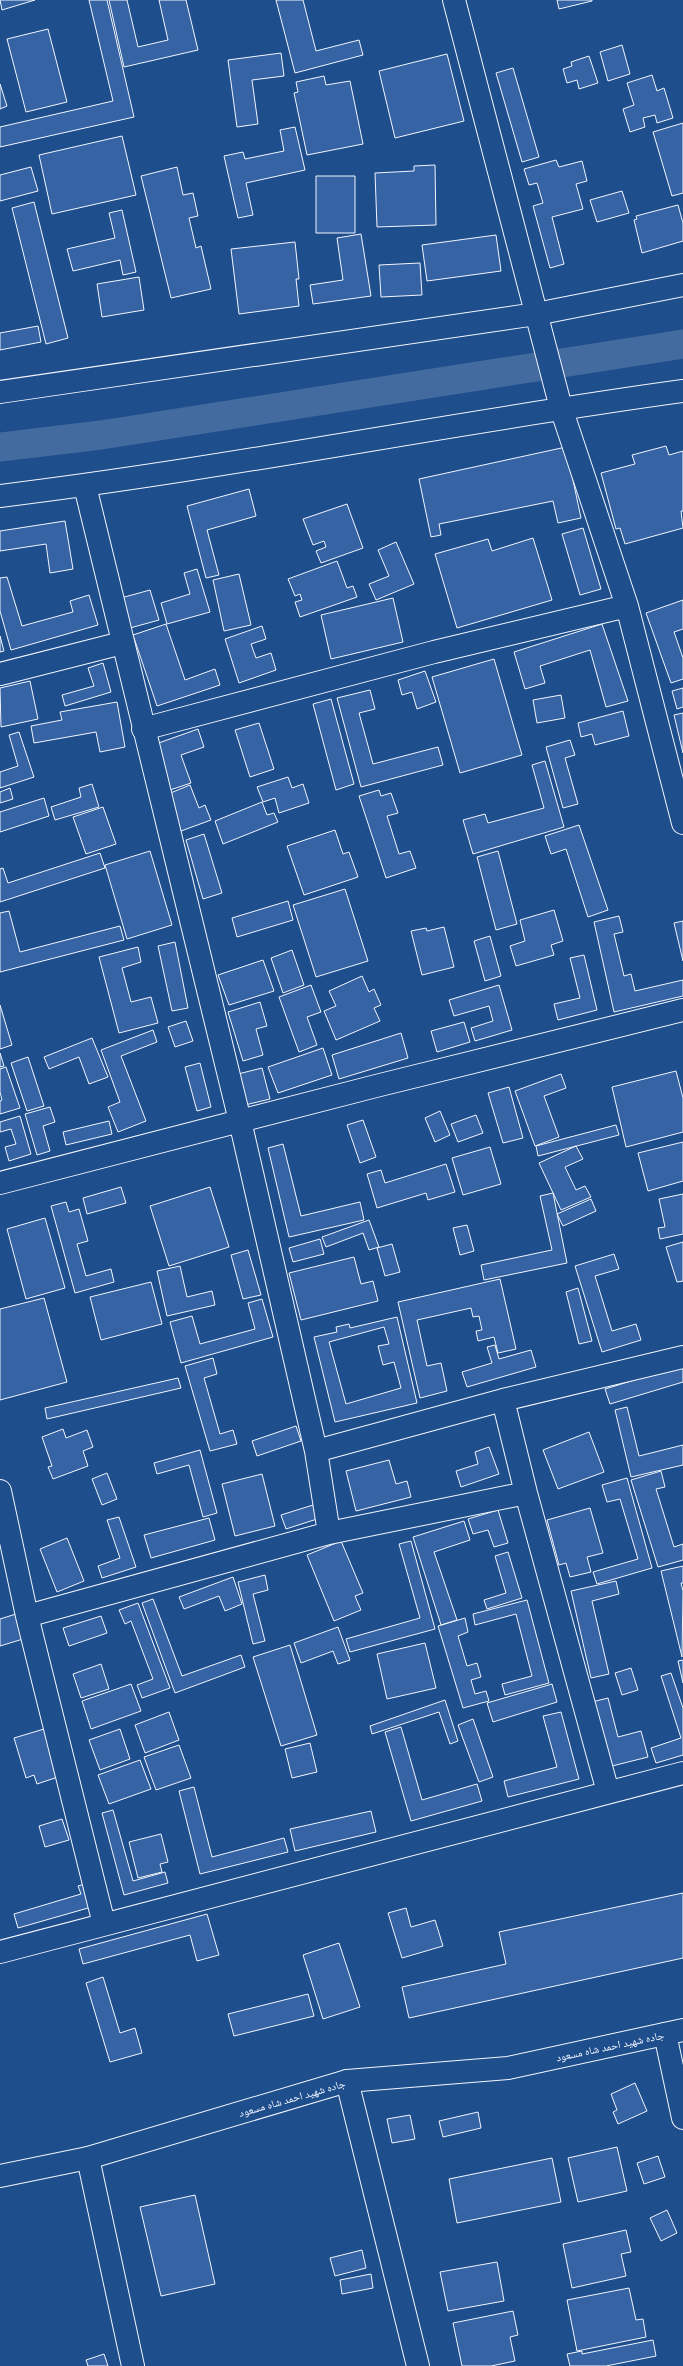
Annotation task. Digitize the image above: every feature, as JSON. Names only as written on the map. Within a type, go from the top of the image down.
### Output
[{"type":"street","points":[[454,0],[536,314],[555,379],[561,408],[627,606],[683,822]]},
{"type":"street","points":[[0,392],[536,314],[683,285]]},
{"type":"street","points":[[0,496],[85,486],[561,408],[683,391]]},
{"type":"street","points":[[85,486],[122,643],[240,1121],[316,1451],[329,1533]]},
{"type":"street","points":[[143,729],[434,652],[627,606]]},
{"type":"street","points":[[0,674],[122,643]]},
{"type":"street","points":[[0,1183],[683,1010]]},
{"type":"street","points":[[316,1451],[504,1400],[683,1357]]},
{"type":"street","points":[[504,1400],[526,1492],[608,1792]]},
{"type":"street","points":[[0,1491],[3,1514],[27,1616],[104,1924]]},
{"type":"street","points":[[27,1616],[329,1533],[526,1492]]},
{"type":"street","points":[[0,1952],[683,1773]]},
{"type":"street","points":[[674,2032],[683,2118]]},
{"type":"street","name":"جاده شهيد احمد شاه مسعود","points":[[0,2176],[88,2158],[347,2081],[508,2068],[674,2032]]},
{"type":"street","points":[[347,2081],[418,2366]]},
{"type":"street","points":[[88,2158],[133,2366]]},
{"type":"building","points":[[0,0],[35,0],[2,10]]},
{"type":"building","points":[[89,0],[107,0],[134,117],[0,147],[0,127],[113,101]]},
{"type":"building","points":[[109,0],[127,0],[138,47],[168,40],[159,0],[186,0],[198,50],[124,67]]},
{"type":"building","points":[[276,0],[303,0],[316,51],[359,40],[363,55],[295,73]]},
{"type":"building","points":[[557,0],[592,0],[592,1],[559,9]]},
{"type":"building","points":[[48,29],[67,102],[26,112],[7,39]]},
{"type":"building","points":[[622,45],[630,74],[608,81],[600,52]]},
{"type":"building","points":[[281,53],[284,76],[252,80],[258,124],[237,127],[228,60]]},
{"type":"building","points":[[447,54],[464,121],[395,138],[379,71]]},
{"type":"building","points":[[589,56],[598,83],[579,89],[577,80],[567,83],[563,69],[572,66],[571,62]]},
{"type":"building","points":[[513,68],[539,157],[522,162],[496,73]]},
{"type":"building","points":[[652,75],[657,91],[664,88],[673,118],[657,123],[655,115],[643,118],[645,127],[630,132],[623,109],[634,105],[627,83]]},
{"type":"building","points":[[324,76],[326,85],[350,81],[363,144],[307,155],[294,93],[298,92],[296,82]]},
{"type":"building","points":[[0,84],[7,106],[0,109]]},
{"type":"building","points":[[683,123],[683,193],[672,196],[653,132]]},
{"type":"building","points":[[295,127],[305,170],[246,183],[253,215],[238,218],[224,156],[243,152],[245,159],[284,151],[280,130]]},
{"type":"building","points":[[122,136],[136,195],[52,214],[39,155]]},
{"type":"building","points":[[556,160],[559,167],[582,161],[587,181],[576,184],[583,209],[552,217],[564,264],[550,268],[533,206],[543,203],[537,183],[529,185],[524,169]]},
{"type":"building","points":[[435,165],[436,225],[377,227],[375,173],[414,171],[414,166]]},
{"type":"building","points":[[31,167],[38,191],[0,201],[0,175]]},
{"type":"building","points":[[177,167],[183,195],[193,193],[198,216],[189,218],[196,248],[201,246],[211,289],[171,298],[141,176]]},
{"type":"building","points":[[316,176],[355,176],[355,233],[316,233]]},
{"type":"building","points":[[622,191],[629,213],[597,222],[590,200]]},
{"type":"building","points":[[34,202],[68,338],[46,344],[12,208]]},
{"type":"building","points":[[678,205],[683,223],[683,241],[642,253],[634,220],[637,219],[636,216]]},
{"type":"building","points":[[122,210],[136,272],[123,275],[120,260],[73,271],[67,249],[115,238],[109,213]]},
{"type":"building","points":[[361,234],[371,296],[313,304],[310,285],[343,280],[337,238]]},
{"type":"building","points":[[496,235],[501,271],[427,281],[422,245]]},
{"type":"building","points":[[295,242],[299,279],[296,279],[299,306],[239,314],[231,249]]},
{"type":"building","points":[[420,263],[422,295],[381,297],[379,265]]},
{"type":"building","points":[[139,277],[144,310],[102,317],[97,284]]},
{"type":"building","points":[[38,326],[41,342],[0,350],[0,333]]},
{"type":"building","points":[[666,446],[669,455],[683,451],[683,511],[681,511],[683,528],[625,544],[620,528],[616,529],[601,473],[635,464],[632,455]]},
{"type":"building","points":[[566,447],[581,518],[558,523],[553,501],[439,524],[441,535],[431,537],[419,479]]},
{"type":"building","points":[[249,489],[256,516],[207,530],[219,575],[206,578],[187,506]]},
{"type":"building","points":[[347,504],[363,548],[321,563],[316,551],[326,547],[324,541],[313,545],[303,519]]},
{"type":"building","points":[[65,521],[73,569],[50,573],[46,544],[0,551],[0,531]]},
{"type":"building","points":[[583,528],[601,589],[580,595],[562,534]]},
{"type":"building","points":[[533,538],[552,600],[457,628],[435,554],[488,539],[492,551]]},
{"type":"building","points":[[396,542],[414,584],[376,600],[369,584],[389,576],[378,550]]},
{"type":"building","points":[[337,561],[347,588],[353,586],[357,597],[300,617],[295,602],[302,600],[300,594],[295,596],[288,579]]},
{"type":"building","points":[[197,569],[210,612],[167,624],[161,603],[190,594],[184,573]]},
{"type":"building","points":[[239,574],[251,625],[224,631],[213,580]]},
{"type":"building","points":[[7,577],[22,626],[73,612],[70,601],[89,595],[98,625],[11,650],[0,611],[0,578]]},
{"type":"building","points":[[150,590],[159,620],[130,628],[121,598]]},
{"type":"building","points":[[393,598],[403,642],[331,659],[321,615]]},
{"type":"building","points":[[683,600],[683,629],[674,632],[683,658],[683,679],[671,683],[646,613]]},
{"type":"building","points":[[166,624],[185,680],[215,669],[220,685],[157,706],[133,635]]},
{"type":"building","points":[[602,624],[628,701],[606,707],[590,650],[540,666],[545,683],[525,689],[514,652]]},
{"type":"building","points":[[262,626],[266,639],[251,644],[256,658],[271,653],[276,670],[239,683],[225,639]]},
{"type":"building","points":[[0,636],[4,651],[0,652]]},
{"type":"building","points":[[494,659],[522,755],[460,773],[432,677]]},
{"type":"building","points":[[103,663],[111,692],[65,706],[62,695],[94,686],[88,668]]},
{"type":"building","points":[[425,671],[436,702],[417,709],[412,692],[402,695],[398,680]]},
{"type":"building","points":[[30,681],[38,719],[1,727],[0,688]]},
{"type":"building","points":[[683,688],[683,707],[677,709],[672,691]]},
{"type":"building","points":[[370,690],[375,709],[359,713],[373,764],[438,747],[443,765],[361,787],[337,698]]},
{"type":"building","points":[[561,695],[565,718],[537,723],[533,700]]},
{"type":"building","points":[[331,699],[354,784],[336,790],[313,704]]},
{"type":"building","points":[[117,702],[125,747],[100,752],[96,732],[34,743],[31,726],[62,720],[60,712]]},
{"type":"building","points":[[623,711],[629,736],[595,745],[592,734],[581,737],[578,723]]},
{"type":"building","points":[[683,713],[683,753],[674,715]]},
{"type":"building","points":[[259,723],[274,769],[250,777],[235,730]]},
{"type":"building","points":[[198,729],[204,747],[181,755],[191,783],[170,790],[153,745]]},
{"type":"building","points":[[19,732],[34,777],[0,788],[0,772],[18,766],[9,735]]},
{"type":"building","points":[[570,740],[575,755],[565,758],[578,804],[563,808],[546,747]]},
{"type":"building","points":[[545,761],[564,827],[473,854],[463,820],[485,814],[488,823],[544,808],[532,765]]},
{"type":"building","points":[[288,777],[292,788],[303,784],[309,803],[279,813],[275,798],[263,802],[257,787]]},
{"type":"building","points":[[92,784],[99,807],[55,820],[51,807],[81,797],[79,788]]},
{"type":"building","points":[[190,785],[199,808],[205,805],[211,820],[181,831],[168,794]]},
{"type":"building","points":[[10,788],[13,799],[0,803],[0,792]]},
{"type":"building","points":[[379,790],[381,796],[391,793],[398,813],[387,816],[399,854],[410,851],[416,868],[386,878],[359,796]]},
{"type":"building","points":[[44,798],[49,816],[0,832],[0,812]]},
{"type":"building","points":[[262,802],[267,815],[274,813],[278,822],[223,844],[215,821]]},
{"type":"building","points":[[103,807],[116,844],[86,854],[73,817]]},
{"type":"building","points":[[579,825],[608,910],[588,917],[566,849],[551,854],[545,836]]},
{"type":"building","points":[[335,830],[343,854],[349,852],[358,877],[304,895],[287,846]]},
{"type":"building","points":[[204,834],[222,893],[203,899],[186,840]]},
{"type":"building","points":[[150,851],[172,925],[127,939],[105,865]]},
{"type":"building","points":[[498,851],[517,924],[496,930],[477,857]]},
{"type":"building","points":[[100,853],[105,868],[0,902],[0,869],[3,868],[8,883]]},
{"type":"building","points":[[345,889],[368,961],[316,977],[293,905]]},
{"type":"building","points":[[288,901],[293,920],[237,937],[232,918]]},
{"type":"building","points":[[554,910],[563,941],[551,945],[554,955],[516,966],[510,946],[525,941],[520,920]]},
{"type":"building","points":[[9,911],[20,952],[120,926],[124,940],[0,972],[0,913]]},
{"type":"building","points":[[619,916],[623,932],[614,934],[624,976],[631,974],[635,991],[683,980],[683,996],[614,1012],[594,922]]},
{"type":"building","points":[[683,921],[683,961],[674,923]]},
{"type":"building","points":[[444,927],[454,967],[422,975],[411,931],[426,928],[427,931]]},
{"type":"building","points":[[490,936],[501,976],[485,981],[474,941]]},
{"type":"building","points":[[175,942],[188,1008],[172,1011],[158,946]]},
{"type":"building","points":[[138,947],[141,962],[122,968],[131,1002],[151,997],[158,1023],[119,1033],[99,957]]},
{"type":"building","points":[[292,950],[304,985],[283,993],[271,958]]},
{"type":"building","points":[[584,955],[597,1010],[558,1020],[554,1004],[580,998],[570,958]]},
{"type":"building","points":[[263,960],[274,991],[229,1005],[218,975]]},
{"type":"building","points":[[362,976],[369,992],[374,989],[381,1005],[374,1008],[380,1021],[336,1040],[324,1011],[336,1006],[329,991]]},
{"type":"building","points":[[311,985],[321,1012],[307,1017],[317,1045],[299,1052],[279,997]]},
{"type":"building","points":[[499,985],[512,1030],[475,1041],[471,1028],[493,1021],[489,1006],[454,1016],[449,1000]]},
{"type":"building","points":[[260,1002],[267,1026],[256,1029],[263,1055],[243,1061],[228,1012]]},
{"type":"building","points":[[0,1005],[12,1045],[0,1049]]},
{"type":"building","points":[[186,1021],[193,1041],[175,1047],[168,1027]]},
{"type":"building","points":[[464,1022],[470,1042],[437,1052],[431,1031]]},
{"type":"building","points":[[153,1030],[157,1042],[121,1056],[146,1121],[118,1132],[108,1107],[120,1102],[101,1050]]},
{"type":"building","points":[[401,1033],[408,1058],[339,1079],[332,1055]]},
{"type":"building","points":[[92,1038],[108,1077],[89,1084],[79,1057],[49,1069],[44,1057]]},
{"type":"building","points":[[323,1048],[332,1075],[278,1093],[268,1067]]},
{"type":"building","points":[[0,1053],[4,1066],[0,1067]]},
{"type":"building","points":[[28,1057],[44,1106],[27,1111],[11,1063]]},
{"type":"building","points":[[200,1063],[211,1107],[197,1111],[185,1067]]},
{"type":"building","points":[[6,1067],[20,1108],[0,1114],[0,1101],[2,1100],[0,1092],[0,1069]]},
{"type":"building","points":[[262,1068],[270,1099],[245,1105],[238,1074]]},
{"type":"building","points":[[676,1071],[683,1098],[683,1132],[626,1147],[612,1087]]},
{"type":"building","points":[[561,1074],[566,1088],[544,1096],[559,1137],[535,1146],[515,1091]]},
{"type":"building","points":[[509,1087],[523,1138],[503,1143],[488,1093]]},
{"type":"building","points":[[50,1107],[55,1122],[43,1126],[50,1151],[37,1155],[25,1114]]},
{"type":"building","points":[[440,1111],[450,1135],[435,1142],[425,1118]]},
{"type":"building","points":[[476,1115],[483,1133],[458,1142],[451,1124]]},
{"type":"building","points":[[20,1116],[31,1154],[9,1161],[5,1147],[16,1144],[11,1129],[0,1132],[0,1122]]},
{"type":"building","points":[[363,1120],[376,1157],[360,1163],[347,1125]]},
{"type":"building","points":[[109,1121],[112,1134],[66,1145],[63,1132]]},
{"type":"building","points":[[616,1125],[619,1135],[538,1156],[536,1146]]},
{"type":"building","points":[[683,1142],[683,1181],[648,1191],[638,1153]]},
{"type":"building","points":[[283,1144],[301,1216],[360,1202],[364,1220],[289,1237],[268,1148]]},
{"type":"building","points":[[576,1146],[583,1159],[565,1167],[576,1190],[585,1186],[591,1197],[561,1210],[539,1163]]},
{"type":"building","points":[[490,1147],[501,1184],[463,1195],[452,1158]]},
{"type":"building","points":[[446,1164],[455,1192],[428,1200],[426,1193],[377,1208],[367,1174],[381,1170],[385,1183]]},
{"type":"building","points":[[121,1187],[126,1203],[87,1214],[83,1198]]},
{"type":"building","points":[[210,1187],[229,1247],[169,1266],[150,1206]]},
{"type":"building","points":[[553,1193],[567,1263],[484,1280],[481,1265],[552,1250],[540,1196]]},
{"type":"building","points":[[683,1194],[683,1234],[660,1239],[658,1228],[665,1227],[659,1199]]},
{"type":"building","points":[[591,1199],[596,1211],[563,1226],[557,1214]]},
{"type":"building","points":[[66,1202],[69,1212],[79,1209],[88,1241],[77,1244],[86,1276],[111,1269],[114,1282],[75,1293],[51,1206]]},
{"type":"building","points":[[45,1218],[65,1288],[26,1299],[7,1229]]},
{"type":"building","points":[[369,1220],[379,1247],[369,1250],[363,1233],[326,1247],[322,1237]]},
{"type":"building","points":[[467,1225],[474,1251],[460,1255],[453,1228]]},
{"type":"building","points":[[320,1239],[324,1254],[293,1262],[289,1248]]},
{"type":"building","points":[[683,1242],[683,1281],[677,1282],[666,1247]]},
{"type":"building","points":[[392,1244],[400,1272],[385,1276],[377,1248]]},
{"type":"building","points":[[248,1250],[261,1295],[243,1299],[231,1255]]},
{"type":"building","points":[[614,1254],[619,1269],[595,1276],[612,1331],[636,1324],[641,1340],[602,1352],[575,1266]]},
{"type":"building","points":[[354,1257],[361,1284],[373,1281],[378,1301],[301,1320],[289,1273]]},
{"type":"building","points":[[180,1266],[187,1297],[212,1291],[215,1305],[167,1316],[157,1271]]},
{"type":"building","points":[[500,1279],[516,1349],[498,1353],[494,1337],[478,1341],[476,1331],[482,1330],[479,1316],[473,1317],[471,1308],[417,1320],[427,1366],[441,1363],[447,1391],[420,1398],[398,1302]]},
{"type":"building","points":[[151,1282],[162,1324],[101,1340],[90,1297]]},
{"type":"building","points":[[578,1288],[592,1341],[579,1344],[566,1292]]},
{"type":"building","points":[[44,1298],[67,1382],[0,1400],[0,1309]]},
{"type":"building","points":[[262,1299],[273,1337],[181,1363],[170,1322],[192,1316],[200,1344],[255,1329],[248,1303]]},
{"type":"building","points":[[397,1317],[417,1403],[335,1422],[314,1337],[337,1332],[336,1327],[349,1324],[350,1328]],"holes":[[[384,1327],[389,1344],[378,1346],[383,1365],[394,1362],[401,1388],[346,1404],[329,1342]]]},
{"type":"building","points":[[495,1345],[499,1359],[531,1350],[536,1367],[467,1387],[462,1372],[492,1363],[487,1347]]},
{"type":"building","points":[[213,1358],[217,1374],[204,1378],[220,1434],[233,1430],[237,1444],[210,1451],[185,1366]]},
{"type":"building","points":[[683,1365],[683,1382],[610,1404],[605,1389]]},
{"type":"building","points":[[178,1378],[181,1388],[47,1419],[45,1408]]},
{"type":"building","points":[[627,1407],[639,1456],[683,1445],[683,1465],[631,1477],[615,1410]]},
{"type":"building","points":[[296,1426],[301,1441],[257,1456],[252,1441]]},
{"type":"building","points":[[63,1429],[66,1438],[87,1430],[93,1447],[83,1451],[88,1466],[53,1479],[48,1467],[52,1466],[42,1437]]},
{"type":"building","points":[[589,1432],[604,1472],[558,1489],[543,1450]]},
{"type":"building","points":[[489,1447],[499,1474],[461,1487],[456,1471],[478,1464],[475,1452]]},
{"type":"building","points":[[200,1450],[217,1513],[203,1517],[189,1465],[157,1474],[154,1463]]},
{"type":"building","points":[[389,1460],[396,1484],[407,1481],[411,1497],[356,1511],[346,1471]]},
{"type":"building","points":[[661,1471],[665,1487],[656,1489],[674,1547],[683,1544],[683,1560],[658,1567],[631,1480]]},
{"type":"building","points":[[107,1473],[117,1499],[102,1505],[92,1479]]},
{"type":"building","points":[[262,1474],[275,1526],[235,1536],[222,1484]]},
{"type":"building","points":[[627,1478],[652,1568],[597,1584],[593,1572],[638,1559],[620,1499],[607,1502],[602,1485]]},
{"type":"building","points":[[313,1505],[317,1519],[286,1529],[281,1515]]},
{"type":"building","points":[[590,1508],[603,1553],[587,1557],[591,1572],[570,1577],[566,1563],[559,1565],[547,1520]]},
{"type":"building","points":[[498,1510],[508,1543],[494,1547],[488,1530],[473,1534],[468,1519]]},
{"type":"building","points":[[119,1517],[136,1567],[102,1578],[98,1566],[120,1558],[107,1520]]},
{"type":"building","points":[[209,1518],[215,1540],[151,1558],[144,1535]]},
{"type":"building","points":[[464,1521],[470,1540],[434,1552],[457,1620],[441,1625],[413,1537]]},
{"type":"building","points":[[67,1538],[84,1581],[57,1592],[40,1549]]},
{"type":"building","points":[[341,1541],[363,1593],[355,1596],[361,1610],[334,1621],[307,1555]]},
{"type":"building","points":[[411,1541],[435,1629],[350,1652],[346,1639],[420,1618],[399,1544]]},
{"type":"building","points":[[508,1552],[522,1598],[487,1609],[484,1600],[506,1593],[495,1556]]},
{"type":"building","points":[[683,1566],[683,1583],[681,1583],[683,1591],[682,1657],[661,1571]]},
{"type":"building","points":[[265,1575],[268,1590],[253,1594],[265,1641],[253,1644],[238,1582]]},
{"type":"building","points":[[233,1577],[242,1604],[225,1611],[219,1596],[184,1609],[179,1597]]},
{"type":"building","points":[[616,1581],[619,1594],[592,1601],[609,1674],[591,1678],[571,1591]]},
{"type":"building","points":[[153,1599],[182,1676],[241,1655],[245,1667],[175,1693],[142,1603]]},
{"type":"building","points":[[527,1600],[549,1683],[505,1695],[502,1684],[532,1676],[516,1614],[475,1625],[473,1614]]},
{"type":"building","points":[[138,1603],[170,1688],[142,1698],[137,1685],[153,1679],[131,1621],[125,1624],[119,1610]]},
{"type":"building","points":[[16,1614],[23,1639],[0,1646],[0,1619]]},
{"type":"building","points":[[101,1616],[107,1633],[69,1646],[63,1628]]},
{"type":"building","points":[[465,1618],[468,1632],[458,1636],[467,1666],[477,1663],[481,1677],[471,1680],[475,1694],[486,1691],[489,1701],[463,1708],[438,1626]]},
{"type":"building","points":[[338,1627],[350,1660],[338,1664],[333,1651],[301,1663],[294,1643]]},
{"type":"building","points":[[425,1643],[436,1688],[387,1699],[377,1654]]},
{"type":"building","points":[[290,1645],[317,1735],[281,1746],[253,1657]]},
{"type":"building","points":[[683,1660],[683,1683],[678,1661]]},
{"type":"building","points":[[101,1664],[109,1689],[81,1698],[73,1674]]},
{"type":"building","points":[[631,1668],[638,1690],[622,1695],[615,1673]]},
{"type":"building","points":[[671,1673],[683,1708],[683,1755],[656,1763],[651,1748],[681,1738],[661,1676]]},
{"type":"building","points":[[131,1684],[141,1711],[91,1729],[82,1701]]},
{"type":"building","points":[[552,1684],[557,1702],[493,1722],[487,1703]]},
{"type":"building","points":[[608,1698],[618,1737],[641,1731],[648,1757],[608,1767],[592,1702]]},
{"type":"building","points":[[445,1700],[458,1741],[450,1744],[439,1712],[372,1734],[370,1726]]},
{"type":"building","points":[[169,1712],[179,1740],[145,1753],[135,1725]]},
{"type":"building","points":[[561,1712],[579,1779],[508,1797],[504,1781],[557,1767],[543,1716]]},
{"type":"building","points":[[473,1719],[493,1777],[479,1782],[458,1725]]},
{"type":"building","points":[[401,1727],[422,1800],[477,1784],[482,1801],[411,1821],[385,1732]]},
{"type":"building","points":[[44,1729],[58,1777],[37,1784],[34,1775],[26,1778],[14,1738]]},
{"type":"building","points":[[120,1729],[130,1759],[100,1770],[89,1740]]},
{"type":"building","points":[[310,1743],[317,1772],[292,1778],[285,1749]]},
{"type":"building","points":[[179,1745],[191,1778],[156,1790],[144,1757]]},
{"type":"building","points":[[140,1760],[151,1789],[109,1804],[98,1775]]},
{"type":"building","points":[[194,1787],[212,1857],[284,1838],[288,1852],[200,1874],[179,1791]]},
{"type":"building","points":[[113,1810],[133,1881],[165,1872],[168,1883],[124,1895],[102,1813]]},
{"type":"building","points":[[371,1811],[376,1832],[295,1851],[290,1829]]},
{"type":"building","points":[[62,1819],[69,1840],[45,1847],[39,1826]]},
{"type":"building","points":[[161,1834],[168,1862],[160,1864],[162,1872],[138,1878],[129,1842]]},
{"type":"building","points":[[88,1883],[95,1906],[18,1928],[14,1914],[81,1894],[78,1886]]},
{"type":"building","points":[[683,1893],[683,1958],[409,2018],[402,1987],[506,1964],[499,1932]]},
{"type":"building","points":[[406,1908],[411,1927],[435,1920],[443,1946],[402,1958],[388,1913]]},
{"type":"building","points":[[207,1914],[219,1955],[197,1961],[190,1935],[83,1964],[79,1949]]},
{"type":"building","points":[[339,1943],[360,2007],[323,2019],[303,1955]]},
{"type":"building","points":[[103,1977],[120,2033],[135,2028],[142,2053],[110,2062],[86,1983]]},
{"type":"building","points":[[308,1994],[314,2016],[234,2036],[228,2014]]},
{"type":"building","points":[[635,2083],[647,2111],[618,2124],[613,2112],[617,2110],[611,2094]]},
{"type":"building","points":[[478,2112],[481,2128],[443,2137],[439,2121]]},
{"type":"building","points":[[410,2115],[415,2139],[392,2143],[387,2119]]},
{"type":"building","points":[[617,2147],[627,2191],[578,2202],[568,2158]]},
{"type":"building","points":[[658,2156],[665,2177],[644,2184],[637,2163]]},
{"type":"building","points":[[552,2158],[561,2202],[457,2223],[449,2179]]},
{"type":"building","points":[[195,2195],[215,2284],[161,2296],[140,2207]]},
{"type":"building","points":[[667,2210],[677,2233],[661,2241],[650,2218]]},
{"type":"building","points":[[626,2230],[631,2252],[621,2254],[626,2276],[572,2288],[563,2244]]},
{"type":"building","points":[[362,2250],[366,2268],[335,2276],[330,2258]]},
{"type":"building","points":[[497,2262],[504,2301],[448,2311],[440,2272]]},
{"type":"building","points":[[371,2274],[373,2288],[342,2294],[340,2280]]},
{"type":"building","points":[[629,2288],[636,2320],[643,2319],[646,2337],[577,2351],[567,2300]]},
{"type":"building","points":[[513,2311],[518,2335],[510,2337],[515,2361],[491,2366],[462,2366],[453,2323]]},
{"type":"building","points":[[653,2340],[656,2356],[606,2366],[570,2366],[567,2354],[582,2351],[582,2354]]},
{"type":"building","points":[[104,2354],[108,2366],[88,2366],[86,2360]]},
{"type":"waterway","points":[[0,447],[101,435],[683,344]]}]
